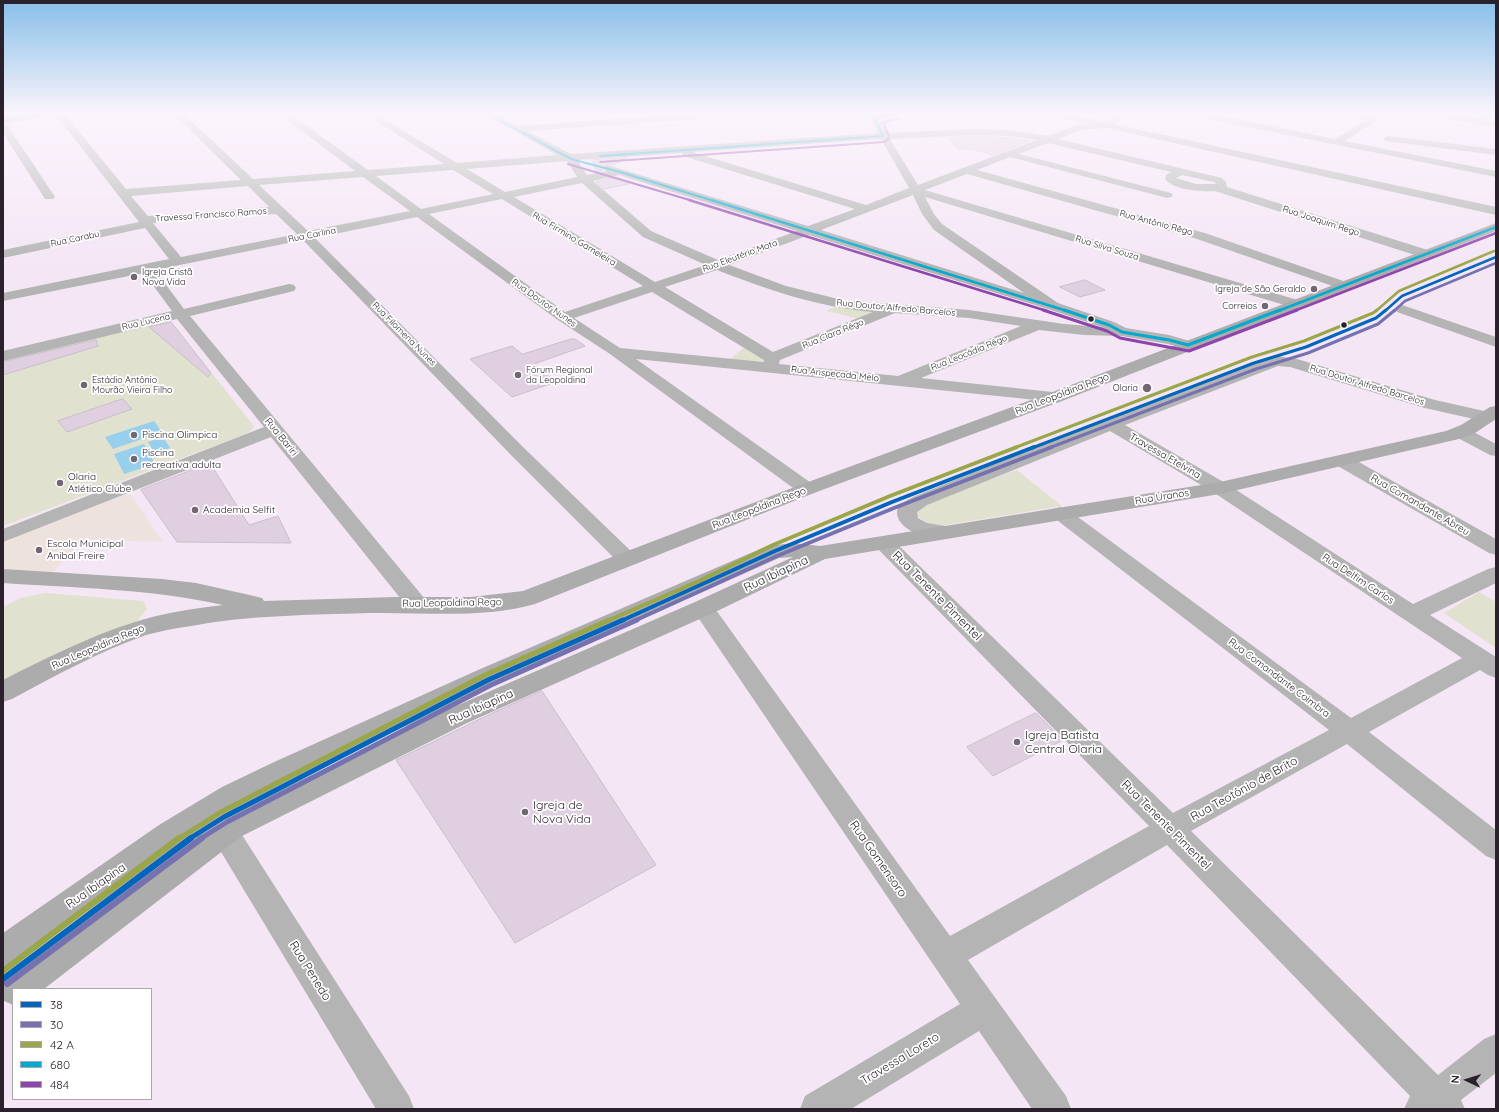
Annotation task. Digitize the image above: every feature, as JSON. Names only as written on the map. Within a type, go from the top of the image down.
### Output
[{"type":"main road","name":"Rua Leopoldina Rego","points":[[3,692],[85,651],[145,627],[207,615],[273,608],[417,604],[483,605],[502,604],[521,600],[807,489],[1056,396],[1178,343],[1296,304],[1496,227]]},
{"type":"main road","name":"Rua Uranos","points":[[820,553],[1220,488],[1343,461],[1465,431],[1492,414]]},
{"type":"main road","name":"Rua Ibiapina","points":[[3,953],[170,834],[232,796],[282,771],[487,677],[775,551],[793,550],[820,553]]},
{"type":"main road","name":"Rua Ibiapina","points":[[17,988],[232,827],[458,716],[703,608],[820,553]]},
{"type":"main road","points":[[3,576],[162,587],[196,591],[273,608]]},
{"type":"main road","points":[[3,999],[12,992]]},
{"type":"street","points":[[28,165],[49,197]]},
{"type":"street","points":[[101,165],[178,262]]},
{"type":"street","name":"Rua Filomena Nunes","points":[[230,165],[306,236],[518,452],[627,559]]},
{"type":"street","name":"Rua Doutor Nunes","points":[[354,165],[418,213],[563,317],[615,351],[807,489]]},
{"type":"street","name":"Rua Firmino Gameleira","points":[[454,165],[653,287],[772,363]]},
{"type":"street","points":[[124,193],[248,182],[484,165]]},
{"type":"street","name":"Rua Doutor Alfredo Barcelos","points":[[575,165],[584,179],[647,234],[764,283],[823,301],[853,305],[968,314],[1099,333],[1122,332]]},
{"type":"street","points":[[601,165],[807,231],[1053,306],[1109,325],[1122,332],[1178,343]]},
{"type":"street","points":[[724,165],[864,208]]},
{"type":"street","points":[[901,165],[916,190],[932,222],[1053,306]]},
{"type":"street","name":"Rua Eleutério Mota","points":[[563,317],[718,265],[980,165]]},
{"type":"street","points":[[1051,165],[1166,195]]},
{"type":"street","points":[[1156,165],[1221,182],[1222,186],[1217,188]]},
{"type":"street","points":[[1284,165],[1496,211]]},
{"type":"street","points":[[1450,165],[1496,174]]},
{"type":"street","name":"Rua Antônio Rêgo","points":[[966,170],[1201,236],[1344,286]]},
{"type":"street","points":[[1181,171],[1170,177],[1170,179],[1189,186]]},
{"type":"street","name":"Rua Carlina","points":[[4,294],[178,262],[620,172]]},
{"type":"street","points":[[1153,202],[1189,186]]},
{"type":"street","name":"Rua Joaquim Rego","points":[[1189,186],[1217,188],[1426,254]]},
{"type":"street","name":"Rua Silva Souza","points":[[916,190],[1296,304]]},
{"type":"street","points":[[1125,215],[1139,208]]},
{"type":"street","name":"Travessa Francisco Ramos","points":[[146,222],[278,210]]},
{"type":"street","name":"Rua Carabu","points":[[3,254],[146,222]]},
{"type":"street","name":"Rua Bariri","points":[[147,268],[181,314],[417,604]]},
{"type":"street","name":"Rua Lucena","points":[[3,356],[288,288]]},
{"type":"street","name":"Rua Clara Rêgo","points":[[772,363],[894,308]]},
{"type":"street","points":[[1402,309],[1496,342]]},
{"type":"street","name":"Rua Leocádia Rêgo","points":[[899,381],[1040,324]]},
{"type":"street","name":"Rua Anspeçada Melo","points":[[615,351],[772,363],[899,381],[1056,396]]},
{"type":"street","name":"Rua Doutor Alfredo Barcelos","points":[[1111,424],[1273,361],[1279,360],[1291,362],[1431,404],[1492,414]]},
{"type":"street","name":"Rua Doutor Alfredo Barcelos","points":[[1431,404],[1465,431],[1496,451]]},
{"type":"street","points":[[952,532],[916,526],[909,521],[906,516],[907,510],[920,501],[1111,424]]},
{"type":"street","name":"Travessa Etelvina","points":[[1111,424],[1220,488]]},
{"type":"street","points":[[3,536],[275,429]]},
{"type":"street","name":"Rua Comandante Abreu","points":[[1343,461],[1496,548]]},
{"type":"street","name":"Rua Delfim Carlos","points":[[1220,488],[1489,664]]},
{"type":"street","name":"Rua Comandante Coimbra","points":[[1060,514],[1349,731],[1496,846]]},
{"type":"street","name":"Rua Tenente Pimentel","points":[[884,543],[1170,829],[1435,1105]]},
{"type":"street","points":[[1412,614],[1496,574]]},
{"type":"street","name":"Rua Gomensoro","points":[[703,608],[945,956],[1054,1109]]},
{"type":"street","name":"Rua Teotônio de Brito","points":[[945,956],[1170,829],[1349,731],[1489,664]]},
{"type":"street","name":"Rua Penedo","points":[[225,833],[396,1109]]},
{"type":"street","name":"Travessa Loreto","points":[[818,1109],[983,1010]]},
{"type":"street","points":[[1435,1105],[1496,1051]]},
{"type":"shaded area","points":[[130,493],[163,542],[94,540],[81,542],[47,578],[21,576],[3,567],[3,541]]},
{"type":"green space","points":[[839,305],[878,313],[863,320],[826,311]]},
{"type":"green space","points":[[167,321],[171,322],[254,426],[252,430],[243,435],[3,526],[3,360]]},
{"type":"green space","points":[[746,346],[767,362],[730,359]]},
{"type":"green space","points":[[1017,470],[1062,506],[945,525],[928,524],[914,513],[931,499]]},
{"type":"green space","points":[[1479,592],[1496,602],[1496,648],[1444,613]]},
{"type":"green space","points":[[45,593],[143,601],[147,609],[131,629],[3,687],[3,607],[20,598]]},
{"type":"water","name":"Piscina Olimpica","points":[[154,421],[162,432],[113,449],[105,437]]},
{"type":"water","points":[[163,437],[170,448],[155,454],[148,442]]},
{"type":"water","name":"Piscina recreativa adulta","points":[[144,444],[155,464],[124,474],[114,454]]},
{"type":"building","points":[[594,165],[605,165],[601,167],[603,170],[596,172]]},
{"type":"building","points":[[618,177],[629,184],[604,189],[596,182]]},
{"type":"building","points":[[1085,280],[1105,290],[1080,297],[1060,287]]},
{"type":"building","points":[[171,322],[211,373],[208,377],[149,327]]},
{"type":"building","name":"Fórum Regional da Leopoldina","points":[[575,339],[585,346],[534,364],[556,382],[512,397],[470,359],[512,346],[522,354]]},
{"type":"building","points":[[96,340],[98,346],[3,375],[3,362]]},
{"type":"building","points":[[123,399],[132,409],[67,432],[58,421]]},
{"type":"building","points":[[210,463],[249,525],[278,516],[291,543],[177,542],[141,490]]},
{"type":"building","name":"Igreja de Nova Vida","points":[[542,691],[656,865],[515,943],[396,760],[484,717]]},
{"type":"building","name":"Igreja Batista Central Olaria","points":[[1036,713],[1063,740],[993,776],[967,747]]},
{"type":"transit line","name":"484","points":[[571,165],[1051,312],[1107,331],[1120,338],[1189,351],[1496,233]]},
{"type":"transit line","name":"680","points":[[593,165],[1053,306],[1109,325],[1122,332],[1169,340],[1188,345],[1496,227]]},
{"type":"transit line","points":[[3,971],[182,836],[221,812],[485,675],[699,581],[773,545],[890,496],[1252,357],[1304,341],[1373,313],[1399,291],[1494,251]]},
{"type":"transit line","name":"38","points":[[3,979],[186,841],[224,817],[488,680],[701,586],[775,551],[892,502],[1254,363],[1306,347],[1376,318],[1402,296],[1496,257]]},
{"type":"transit line","name":"30","points":[[7,984],[189,846],[227,822],[491,685],[703,591],[777,556],[894,508],[1256,369],[1308,353],[1378,324],[1405,301],[1496,263]]},
{"type":"place","name":"Igreja Cristã Nova Vida","points":[[134,277]]},
{"type":"place","name":"Igreja de São Geraldo","points":[[1314,289]]},
{"type":"place","name":"Correios","points":[[1265,306]]},
{"type":"place","name":"Fórum Regional da Leopoldina","points":[[518,375]]},
{"type":"place","name":"Estádio Antônio Mourão Vieira Filho","points":[[84,385]]},
{"type":"place","name":"Olaria","points":[[1147,388]]},
{"type":"place","name":"Piscina Olimpica","points":[[134,435]]},
{"type":"place","name":"Piscina recreativa adulta","points":[[134,459]]},
{"type":"place","name":"Olaria Atlético Clube","points":[[60,483]]},
{"type":"place","name":"Academia Selfit","points":[[195,510]]},
{"type":"place","name":"Escola Municipal Anibal Freire","points":[[39,550]]},
{"type":"place","name":"Igreja Batista Central Olaria","points":[[1017,742]]},
{"type":"place","name":"Igreja de Nova Vida","points":[[525,812]]}]
